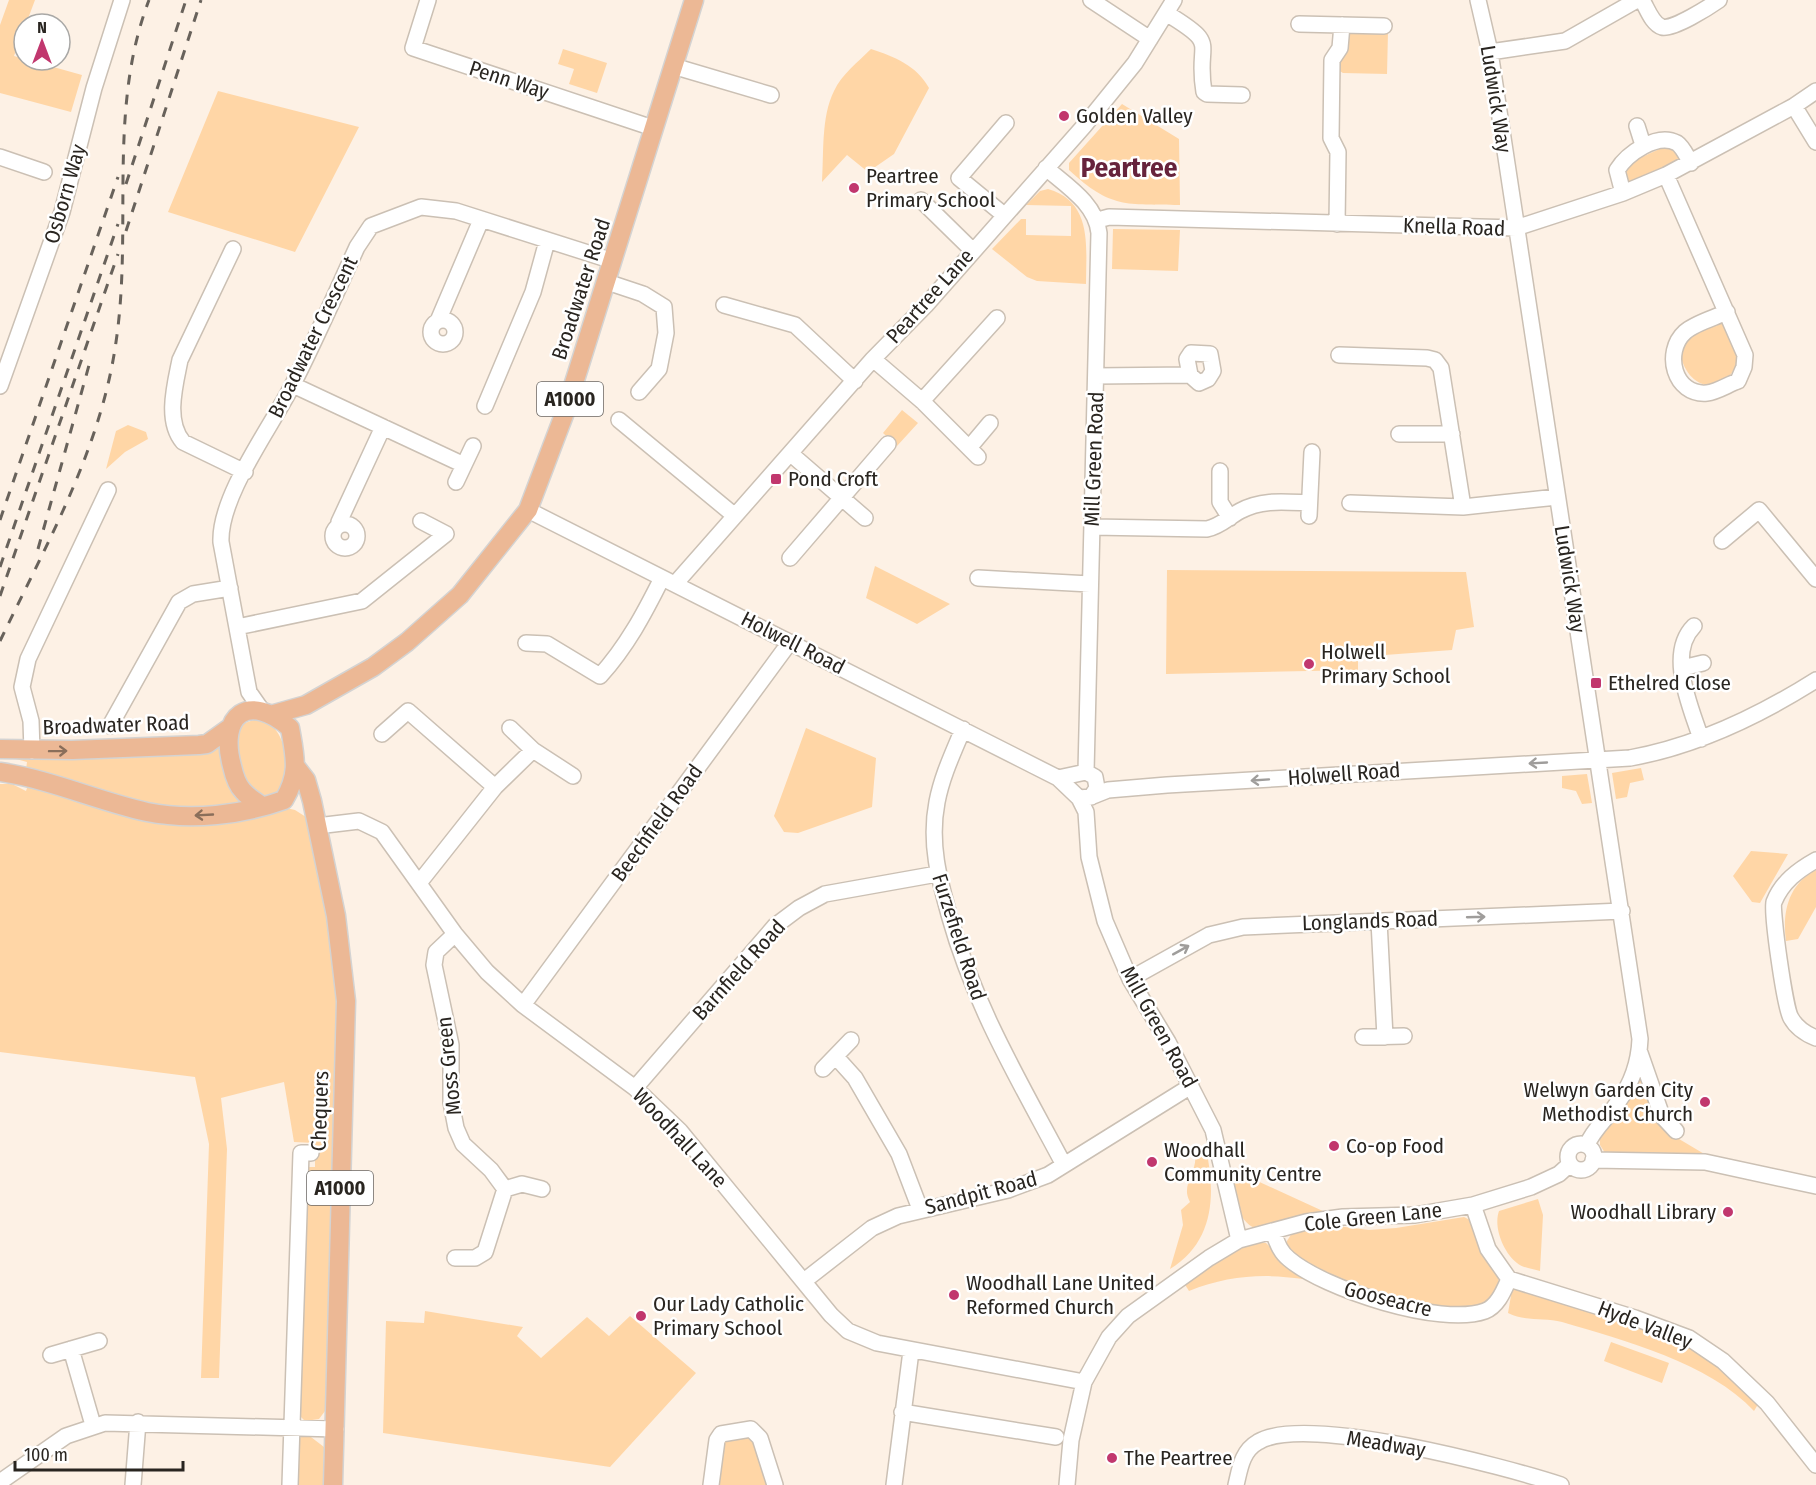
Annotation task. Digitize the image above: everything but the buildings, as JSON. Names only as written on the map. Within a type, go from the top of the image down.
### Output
[{"type":"main road","name":"Broadwater Road","points":[[269,713],[306,705],[373,667],[436,619],[489,562],[528,510],[564,416],[694,0]]},
{"type":"main road","name":"Broadwater Road","points":[[290,728],[306,705]]},
{"type":"main road","name":"A1000","points":[[242,714],[251,711],[269,713]]},
{"type":"main road","points":[[269,713],[290,728]]},
{"type":"main road","points":[[242,714],[236,717],[228,729],[228,750],[239,786],[261,806]]},
{"type":"main road","name":"A1000","points":[[285,800],[295,779],[296,767],[290,728]]},
{"type":"main road","name":"Broadwater Road","points":[[0,749],[32,751],[200,745],[216,739],[228,729]]},
{"type":"main road","name":"Chequers","points":[[296,767],[306,780],[315,820],[342,950],[346,1001],[333,1485]]},
{"type":"main road","points":[[0,772],[39,779],[160,814],[206,816],[285,800],[315,820]]},
{"type":"street","name":"Osborn Way","points":[[0,386],[62,212],[94,88],[122,0]]},
{"type":"street","name":"Penn Way","points":[[428,0],[413,48],[653,128]]},
{"type":"street","points":[[1090,0],[1150,39]]},
{"type":"street","name":"Ludwick Way","points":[[1478,0],[1490,52],[1640,1039],[1636,1070],[1618,1102],[1594,1131],[1590,1153],[1576,1145],[1570,1149],[1568,1156],[1570,1164]]},
{"type":"street","points":[[1490,52],[1565,40],[1639,0],[1661,27],[1671,27],[1719,0]]},
{"type":"street","points":[[1170,6],[1202,38],[1204,92],[1242,95]]},
{"type":"street","name":"Peartree Lane","points":[[525,643],[547,644],[600,676],[619,655],[668,581],[735,516],[873,359],[926,305],[1106,100],[1150,39],[1170,6]]},
{"type":"street","points":[[1299,24],[1384,26]]},
{"type":"street","points":[[1337,224],[1338,152],[1331,138],[1332,60],[1340,48],[1342,25]]},
{"type":"street","points":[[673,66],[771,95]]},
{"type":"street","name":"Knella Road","points":[[1098,220],[1109,217],[1516,228],[1623,193],[1666,175],[1794,106],[1816,90]]},
{"type":"street","points":[[1794,106],[1816,142]]},
{"type":"street","points":[[1004,215],[959,178],[1006,123]]},
{"type":"street","points":[[1637,126],[1643,145]]},
{"type":"street","points":[[1623,193],[1617,170],[1623,161],[1643,145],[1672,141],[1680,144],[1691,163]]},
{"type":"street","points":[[0,157],[44,172]]},
{"type":"street","points":[[1046,168],[1088,205],[1098,220]]},
{"type":"street","points":[[1666,175],[1727,312],[1745,355],[1744,367],[1738,381],[1707,393],[1693,390],[1680,381],[1673,364],[1672,351],[1686,331],[1727,312]]},
{"type":"street","points":[[921,200],[972,250]]},
{"type":"street","name":"Broadwater Crescent","points":[[242,714],[249,692],[220,531],[224,516],[245,472],[293,385],[357,247],[371,226],[421,207],[456,211],[613,261]]},
{"type":"street","points":[[438,321],[481,220]]},
{"type":"street","name":"Mill Green Road","points":[[1098,220],[1092,527],[1082,773],[1072,780],[1084,795],[1089,857],[1105,921],[1130,979],[1207,1116],[1220,1150],[1239,1240]]},
{"type":"street","points":[[485,406],[533,292],[547,241]]},
{"type":"street","points":[[233,249],[180,360],[173,400],[173,419],[183,442],[245,472]]},
{"type":"street","points":[[606,282],[643,294],[664,307],[666,333],[659,369],[639,392]]},
{"type":"street","points":[[724,305],[795,325],[855,381]]},
{"type":"street","points":[[922,402],[997,318]]},
{"type":"street","points":[[1339,355],[1427,357],[1435,360],[1441,368],[1463,507]]},
{"type":"street","points":[[873,359],[922,402],[973,452],[990,423]]},
{"type":"street","points":[[1096,376],[1190,375]]},
{"type":"street","points":[[293,385],[464,465]]},
{"type":"street","points":[[619,420],[735,516]]},
{"type":"street","points":[[340,525],[339,522],[383,427]]},
{"type":"street","points":[[1399,434],[1452,434]]},
{"type":"street","points":[[790,558],[888,444]]},
{"type":"street","points":[[456,482],[473,446]]},
{"type":"street","points":[[1092,527],[1207,529],[1220,527],[1230,518],[1260,502],[1309,509],[1312,452]]},
{"type":"street","points":[[791,454],[865,518]]},
{"type":"street","points":[[1220,471],[1220,502],[1230,518]]},
{"type":"street","points":[[32,751],[31,721],[24,696],[22,676],[108,490]]},
{"type":"street","points":[[1350,503],[1463,507],[1557,496]]},
{"type":"street","name":"Holwell Road","points":[[528,510],[963,729],[1058,778],[1084,795],[1108,790],[1167,785],[1597,760],[1650,754],[1701,739],[1782,701],[1816,680]]},
{"type":"street","points":[[1722,541],[1759,510],[1816,579]]},
{"type":"street","points":[[237,627],[362,601],[446,534],[421,521]]},
{"type":"street","points":[[978,579],[1090,584]]},
{"type":"street","points":[[111,726],[179,602],[193,594],[230,588]]},
{"type":"street","points":[[1694,626],[1686,634],[1682,668],[1701,739]]},
{"type":"street","name":"Beechfield Road","points":[[524,1005],[790,642]]},
{"type":"street","points":[[1682,668],[1703,663]]},
{"type":"street","name":"Broadwater Crescent","points":[[249,692],[269,713]]},
{"type":"street","points":[[382,734],[408,711],[495,787]]},
{"type":"street","points":[[510,728],[534,750],[573,776]]},
{"type":"street","name":"Furzefield Road","points":[[963,729],[948,763],[937,803],[934,844],[937,874],[963,966],[989,1026],[1064,1165]]},
{"type":"street","points":[[419,883],[495,787],[534,750]]},
{"type":"street","points":[[1058,778],[1082,773],[1095,777],[1097,783],[1084,795]]},
{"type":"street","name":"Woodhall Lane","points":[[315,820],[359,822],[382,832],[455,934],[487,972],[524,1005],[635,1088],[680,1131],[831,1315],[848,1330],[861,1338],[911,1351],[1084,1382]]},
{"type":"street","points":[[1816,860],[1800,869],[1785,883],[1773,904],[1786,1007],[1800,1029],[1816,1038]]},
{"type":"street","name":"Barnfield Road","points":[[635,1088],[775,926],[799,908],[825,894],[937,874]]},
{"type":"street","name":"Longlands Road","points":[[1130,979],[1209,935],[1243,927],[1622,911]]},
{"type":"street","points":[[1379,921],[1385,1036]]},
{"type":"street","name":"Moss Green","points":[[455,934],[436,952],[434,965],[451,1045],[451,1102],[456,1128],[463,1144],[491,1170],[505,1189]]},
{"type":"street","points":[[1363,1037],[1404,1036]]},
{"type":"street","points":[[823,1069],[837,1058],[851,1040]]},
{"type":"street","points":[[1640,1053],[1662,1116],[1676,1131]]},
{"type":"street","points":[[837,1058],[855,1078],[899,1154],[920,1209]]},
{"type":"street","name":"Sandpit Road","points":[[804,1281],[872,1228],[920,1209],[1008,1190],[1064,1165],[1191,1086]]},
{"type":"street","points":[[290,1485],[301,1153],[311,1153]]},
{"type":"street","points":[[1590,1153],[1705,1162],[1816,1186]]},
{"type":"street","name":"Cole Green Lane","points":[[1067,1485],[1071,1440],[1084,1382],[1109,1337],[1123,1321],[1178,1280],[1239,1240],[1326,1219],[1415,1215],[1473,1205],[1531,1186],[1559,1174],[1570,1164]]},
{"type":"street","points":[[455,1258],[475,1257],[484,1252],[505,1189],[522,1184],[542,1189]]},
{"type":"street","points":[[1473,1205],[1488,1249],[1509,1279]]},
{"type":"street","name":"Gooseacre","points":[[1273,1232],[1279,1248],[1290,1260],[1328,1284],[1385,1302],[1463,1314],[1487,1311],[1500,1298],[1509,1279]]},
{"type":"street","name":"Hyde Valley","points":[[1509,1279],[1635,1318],[1689,1338],[1723,1361],[1767,1403],[1816,1465]]},
{"type":"street","points":[[51,1355],[99,1341]]},
{"type":"street","points":[[71,1349],[93,1425]]},
{"type":"street","points":[[894,1485],[911,1351]]},
{"type":"street","points":[[902,1412],[1056,1437]]},
{"type":"street","points":[[0,1482],[66,1436],[93,1425],[138,1422],[336,1429]]},
{"type":"street","points":[[133,1485],[138,1422]]},
{"type":"street","points":[[711,1485],[717,1440],[721,1434],[751,1429],[760,1437],[775,1485]]},
{"type":"street","name":"Meadway","points":[[1236,1485],[1249,1448],[1264,1438],[1291,1434],[1351,1437],[1427,1449],[1561,1485]]},
{"type":"shaded area","points":[[9,0],[35,0],[30,12],[12,12],[12,72],[71,72],[82,75],[71,112],[0,93],[0,25]]},
{"type":"shaded area","points":[[1347,31],[1388,32],[1387,74],[1343,73],[1338,70],[1338,61]]},
{"type":"shaded area","points":[[563,49],[607,63],[597,93],[569,84],[574,69],[558,64]]},
{"type":"shaded area","points":[[871,49],[911,68],[918,73],[929,88],[894,154],[868,172],[847,155],[822,182],[825,124],[830,101],[841,79]]},
{"type":"shaded area","points":[[218,91],[359,127],[295,252],[168,212]]},
{"type":"shaded area","points":[[1122,104],[1179,139],[1180,205],[1120,202],[1096,192],[1069,170],[1069,163]]},
{"type":"shaded area","points":[[1668,145],[1676,147],[1680,157],[1671,167],[1648,179],[1626,182],[1622,172],[1627,164]]},
{"type":"shaded area","points":[[1048,189],[1063,195],[1080,215],[1086,241],[1086,284],[1037,281],[1027,277],[992,249],[1021,219],[1026,219],[1026,235],[1071,236],[1071,206],[1026,205],[1040,191]]},
{"type":"shaded area","points":[[1113,229],[1180,230],[1178,271],[1112,269]]},
{"type":"shaded area","points":[[1723,321],[1739,358],[1726,379],[1717,384],[1708,385],[1691,376],[1684,366],[1680,353],[1693,332]]},
{"type":"shaded area","points":[[902,410],[918,423],[897,446],[883,433]]},
{"type":"shaded area","points":[[128,425],[146,432],[148,439],[125,452],[106,469],[116,431]]},
{"type":"shaded area","points":[[875,566],[950,604],[917,624],[866,598]]},
{"type":"shaded area","points":[[1167,570],[1466,572],[1474,627],[1456,630],[1452,650],[1358,657],[1358,670],[1166,674]]},
{"type":"shaded area","points":[[256,719],[273,727],[279,735],[286,756],[285,786],[275,793],[264,795],[249,788],[243,778],[234,736],[240,725]]},
{"type":"shaded area","points":[[806,728],[876,758],[872,807],[798,833],[784,832],[774,816]]},
{"type":"shaded area","points":[[220,743],[245,803],[226,807],[160,808],[26,770],[27,762],[16,759],[16,757]]},
{"type":"shaded area","points":[[1641,768],[1644,780],[1630,783],[1627,797],[1616,799],[1612,773]]},
{"type":"shaded area","points":[[1587,774],[1592,803],[1582,804],[1576,791],[1562,788],[1562,776]]},
{"type":"shaded area","points":[[29,782],[149,819],[286,808],[295,810],[306,817],[313,815],[342,950],[328,1407],[319,1419],[305,1421],[300,1416],[307,1167],[315,1167],[315,1143],[294,1142],[284,1082],[221,1098],[227,1149],[219,1378],[201,1378],[209,1144],[195,1077],[0,1052],[0,784],[12,784],[26,791]]},
{"type":"shaded area","points":[[1751,851],[1788,854],[1760,903],[1752,902],[1733,876]]},
{"type":"shaded area","points":[[1816,870],[1816,907],[1798,939],[1786,941],[1785,920],[1789,900],[1799,883]]},
{"type":"shaded area","points":[[1640,1075],[1674,1136],[1706,1155],[1605,1153],[1600,1145],[1600,1137]]},
{"type":"shaded area","points":[[1206,1149],[1211,1183],[1208,1216],[1196,1245],[1185,1258],[1170,1269],[1183,1225],[1181,1210],[1190,1202],[1187,1190],[1195,1155]]},
{"type":"shaded area","points":[[1229,1168],[1325,1212],[1257,1229],[1249,1225],[1239,1211]]},
{"type":"shaded area","points":[[1538,1199],[1543,1215],[1540,1271],[1522,1266],[1512,1259],[1504,1247],[1497,1225],[1499,1211]]},
{"type":"shaded area","points":[[1464,1217],[1472,1221],[1498,1275],[1499,1285],[1491,1301],[1465,1311],[1418,1305],[1323,1277],[1287,1248],[1287,1241],[1292,1233],[1329,1225],[1369,1230]]},
{"type":"shaded area","points":[[1255,1242],[1266,1243],[1286,1262],[1305,1275],[1303,1279],[1273,1276],[1245,1277],[1217,1282],[1189,1291],[1184,1283],[1214,1261]]},
{"type":"shaded area","points":[[1513,1284],[1688,1342],[1760,1401],[1754,1411],[1736,1394],[1714,1379],[1690,1366],[1638,1345],[1562,1322],[1522,1318],[1508,1313]]},
{"type":"shaded area","points":[[425,1311],[523,1327],[517,1336],[541,1358],[587,1317],[609,1336],[630,1316],[696,1373],[610,1467],[383,1433],[386,1321],[424,1323]]},
{"type":"shaded area","points":[[1611,1342],[1669,1363],[1662,1383],[1604,1361]]},
{"type":"shaded area","points":[[751,1433],[771,1485],[719,1485],[719,1436]]},
{"type":"shaded area","points":[[307,1434],[324,1447],[323,1485],[293,1485],[296,1440]]},
{"type":"railway","points":[[0,641],[70,496],[85,458],[109,382],[121,299],[123,169],[129,84],[136,42],[149,0]]},
{"type":"railway","points":[[126,184],[186,0]]},
{"type":"railway","points":[[126,231],[201,0]]},
{"type":"railway","points":[[0,520],[118,177]]},
{"type":"railway","points":[[0,567],[118,224]]},
{"type":"railway","points":[[0,596],[118,254]]},
{"type":"railway","points":[[38,549],[91,358]]},
{"type":"place","name":"Golden Valley","points":[[1064,116]]},
{"type":"place","name":"Peartree Primary School","points":[[854,188]]},
{"type":"place","name":"Pond Croft","points":[[776,479]]},
{"type":"place","name":"Holwell Primary School","points":[[1309,664]]},
{"type":"place","name":"Ethelred Close","points":[[1596,683]]},
{"type":"place","name":"Welwyn Garden City Methodist Church","points":[[1705,1102]]},
{"type":"place","name":"Co-op Food","points":[[1334,1146]]},
{"type":"place","name":"Woodhall Community Centre","points":[[1152,1162]]},
{"type":"place","name":"Woodhall Library","points":[[1728,1212]]},
{"type":"place","name":"Woodhall Lane United Reformed Church","points":[[954,1295]]},
{"type":"place","name":"Our Lady Catholic Primary School","points":[[641,1316]]},
{"type":"place","name":"The Peartree","points":[[1112,1458]]},
{"type":"district","name":"Peartree","points":[[1129,168]]}]
